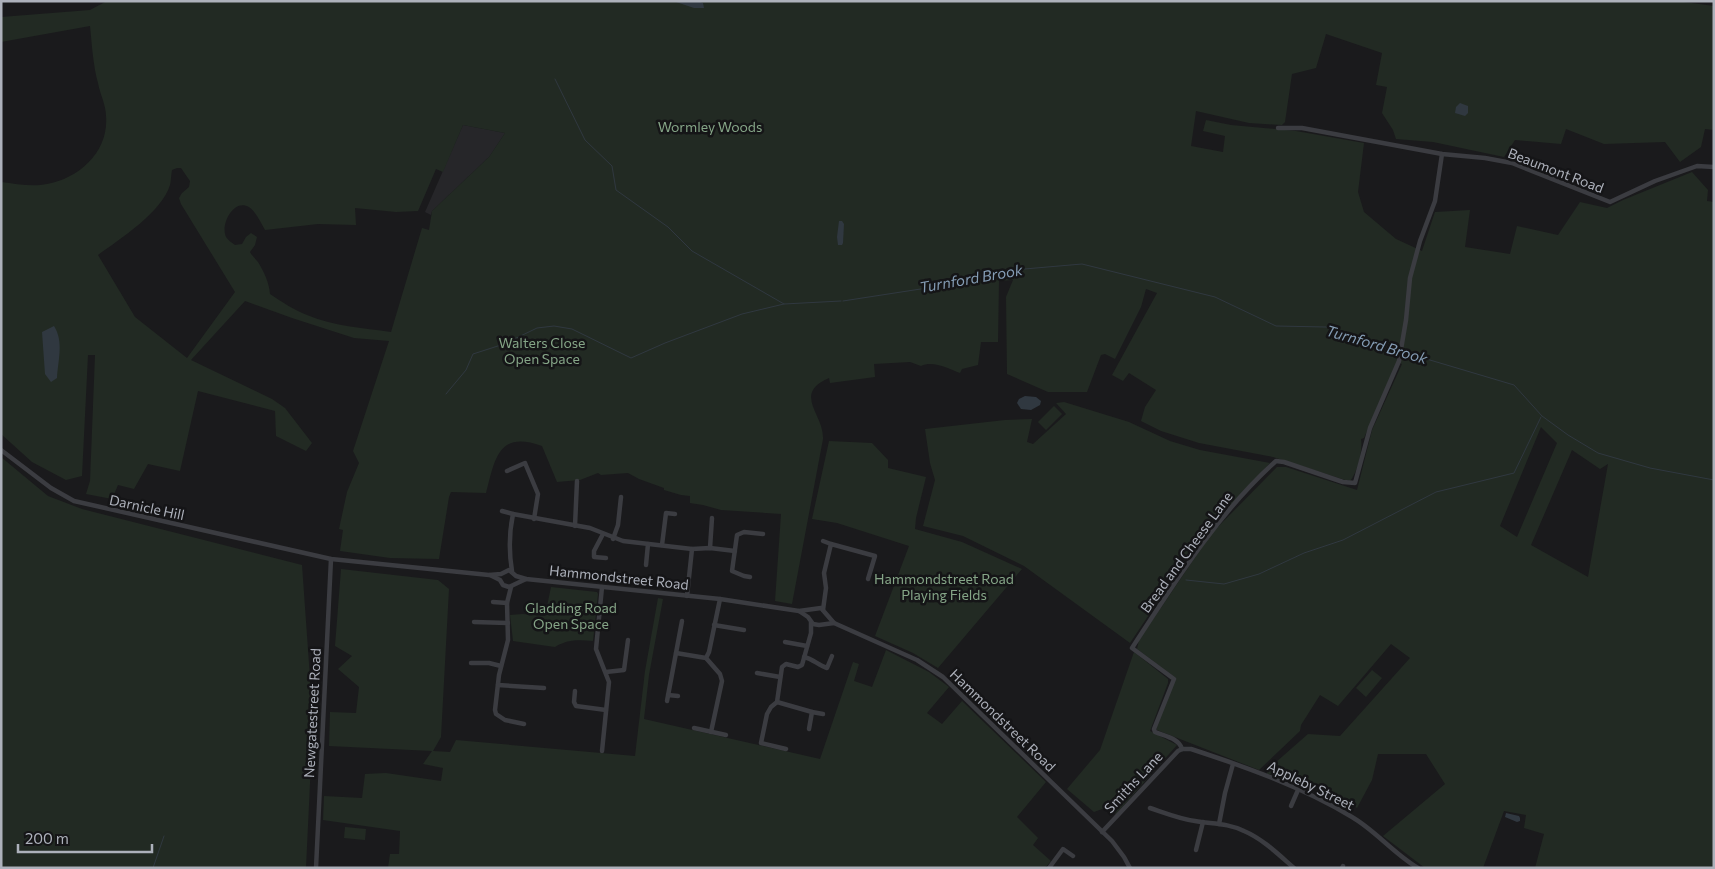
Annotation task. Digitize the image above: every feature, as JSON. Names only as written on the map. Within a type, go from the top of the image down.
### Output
[{"type":"street","name":"Beaumont Road","points":[[1278,128],[1319,130],[1442,154],[1485,158],[1512,163],[1610,202],[1655,181],[1697,166],[1714,167]]},
{"type":"street","name":"Bread and Cheese Lane","points":[[1182,749],[1177,741],[1155,732],[1154,729],[1174,680],[1132,648],[1178,576],[1230,507],[1254,480],[1276,461],[1343,482],[1355,483],[1370,428],[1399,361],[1410,278],[1420,242],[1435,201],[1442,154]]},
{"type":"street","name":"Darnicle Hill","points":[[1,450],[51,488],[74,501],[332,559]]},
{"type":"street","points":[[506,471],[525,463],[538,494],[534,519]]},
{"type":"street","points":[[575,526],[577,482]]},
{"type":"street","points":[[613,539],[618,526],[621,497]]},
{"type":"street","points":[[502,511],[595,530],[623,542],[734,551]]},
{"type":"street","points":[[662,545],[666,513],[675,514]]},
{"type":"street","points":[[513,514],[510,530],[510,562],[512,571],[516,576],[516,583]]},
{"type":"street","points":[[710,548],[712,518]]},
{"type":"street","points":[[732,572],[738,533],[763,534]]},
{"type":"street","points":[[603,534],[594,551],[594,557],[606,558]]},
{"type":"street","points":[[823,541],[877,557],[868,579]]},
{"type":"street","points":[[646,565],[648,544]]},
{"type":"street","points":[[823,610],[826,591],[824,573],[832,544]]},
{"type":"street","points":[[687,596],[692,549]]},
{"type":"street","points":[[332,559],[489,575],[512,571]]},
{"type":"street","name":"Newgatestreet Road","points":[[316,868],[332,559]]},
{"type":"street","points":[[506,571],[510,562]]},
{"type":"street","points":[[726,574],[732,572],[750,577]]},
{"type":"street","points":[[500,580],[501,574]]},
{"type":"street","points":[[489,575],[500,580],[508,587],[508,640],[498,686],[496,714],[504,720],[524,724]]},
{"type":"street","name":"Hammondstreet Road","points":[[516,576],[526,579],[720,599],[799,611],[823,610],[826,616],[834,623],[917,660],[944,677],[1102,832],[1119,850],[1130,868]]},
{"type":"street","name":"Hammondstreet Road","points":[[508,587],[526,579]]},
{"type":"street","points":[[602,587],[596,646],[609,682],[602,751]]},
{"type":"street","points":[[706,658],[709,652],[720,599]]},
{"type":"street","points":[[761,743],[768,714],[771,707],[777,702],[780,677],[784,665],[800,667],[811,633],[810,620],[813,609],[824,599]]},
{"type":"street","points":[[493,602],[507,603]]},
{"type":"street","name":"Hammondstreet Road","points":[[799,611],[810,620],[821,625],[834,623]]},
{"type":"street","points":[[811,633],[821,625],[826,616]]},
{"type":"street","points":[[667,701],[682,621]]},
{"type":"street","points":[[474,622],[508,623]]},
{"type":"street","points":[[714,626],[744,630]]},
{"type":"street","points":[[606,672],[624,670],[628,640]]},
{"type":"street","points":[[785,642],[806,646]]},
{"type":"street","points":[[676,653],[706,658],[720,674],[722,682],[711,732]]},
{"type":"street","points":[[827,668],[832,656]]},
{"type":"street","points":[[804,657],[833,670]]},
{"type":"street","points":[[471,663],[489,663],[502,666]]},
{"type":"street","points":[[756,673],[780,677]]},
{"type":"street","points":[[498,686],[544,688]]},
{"type":"street","points":[[575,691],[574,702],[576,706],[606,710]]},
{"type":"street","points":[[668,695],[678,696]]},
{"type":"street","points":[[777,702],[824,714]]},
{"type":"street","points":[[809,729],[812,712]]},
{"type":"street","points":[[694,728],[726,735]]},
{"type":"street","points":[[754,742],[786,749]]},
{"type":"street","name":"Appleby Street","points":[[1182,749],[1191,749],[1274,779],[1352,817],[1418,868]]},
{"type":"street","name":"Smiths Lane","points":[[1102,832],[1182,749]]},
{"type":"street","points":[[1219,824],[1233,764]]},
{"type":"street","points":[[1291,806],[1298,790]]},
{"type":"street","points":[[1150,808],[1187,820],[1239,828],[1269,846],[1294,868]]},
{"type":"street","points":[[1196,850],[1203,822]]},
{"type":"street","points":[[1049,868],[1063,849],[1073,856]]},
{"type":"shaded area","points":[[673,1],[698,1],[703,3],[704,8],[694,8]]},
{"type":"shaded area","points":[[1460,103],[1468,106],[1468,113],[1465,116],[1455,113],[1456,107]]},
{"type":"shaded area","points":[[463,125],[505,133],[489,157],[432,211],[431,215],[425,212]]},
{"type":"shaded area","points":[[839,221],[842,221],[844,224],[842,245],[838,245],[837,237]]},
{"type":"shaded area","points":[[54,326],[59,338],[60,351],[57,378],[51,382],[45,374],[42,332]]},
{"type":"shaded area","points":[[1025,396],[1036,397],[1041,401],[1040,405],[1031,410],[1021,409],[1017,403],[1019,399]]},
{"type":"shaded area","points":[[1506,813],[1519,816],[1520,821],[1517,822],[1505,817]]},
{"type":"green space","points":[[107,1],[1677,1],[1714,6],[1714,130],[1705,129],[1701,147],[1680,162],[1665,142],[1604,144],[1566,129],[1561,144],[1515,140],[1504,157],[1433,142],[1396,139],[1393,130],[1382,113],[1387,87],[1376,85],[1382,53],[1326,34],[1316,68],[1292,74],[1285,122],[1282,125],[1249,123],[1196,111],[1191,146],[1223,152],[1225,136],[1203,131],[1206,120],[1231,125],[1296,131],[1364,143],[1358,192],[1364,212],[1396,239],[1422,251],[1435,212],[1470,210],[1465,247],[1510,254],[1517,226],[1558,235],[1580,202],[1607,208],[1692,172],[1708,190],[1707,201],[1714,202],[1714,868],[1535,868],[1544,834],[1524,828],[1526,815],[1504,811],[1483,868],[1425,868],[1383,836],[1445,784],[1426,754],[1378,754],[1372,780],[1357,808],[1353,804],[1308,781],[1267,774],[1267,770],[1308,734],[1340,736],[1410,658],[1391,644],[1338,706],[1320,695],[1301,725],[1300,731],[1259,770],[1157,730],[1156,728],[1176,678],[1137,649],[1139,640],[1211,534],[1277,467],[1286,467],[1357,490],[1372,430],[1402,364],[1397,362],[1364,438],[1361,439],[1359,460],[1350,481],[1273,457],[1199,443],[1161,431],[1141,421],[1145,407],[1156,390],[1129,373],[1123,381],[1112,375],[1157,293],[1146,289],[1141,307],[1115,359],[1105,354],[1101,355],[1087,392],[1048,392],[1007,374],[1006,297],[1013,280],[999,281],[998,342],[981,342],[978,365],[962,369],[960,373],[946,367],[931,364],[921,366],[910,362],[874,364],[875,377],[830,383],[829,378],[818,384],[811,398],[822,430],[823,439],[792,604],[775,601],[781,514],[721,510],[690,503],[690,496],[664,490],[664,488],[628,473],[601,475],[598,473],[580,480],[557,482],[542,446],[527,442],[516,442],[507,445],[501,451],[492,469],[486,493],[451,492],[439,559],[390,558],[340,551],[343,530],[339,529],[347,492],[359,463],[353,451],[389,341],[354,338],[245,301],[191,360],[272,399],[285,408],[312,443],[306,451],[276,436],[275,411],[198,391],[180,471],[148,464],[134,489],[118,485],[112,499],[86,494],[90,481],[95,355],[88,355],[82,476],[66,480],[32,462],[1,434],[1,182],[42,185],[59,181],[81,169],[90,161],[103,141],[106,129],[105,108],[95,69],[90,26],[1,42],[1,17],[90,10]],"holes":[[[463,125],[505,133],[489,157],[432,211],[429,230],[422,228],[391,332],[327,322],[288,306],[270,294],[269,285],[264,273],[250,252],[255,245],[257,237],[251,233],[242,244],[235,245],[226,237],[225,226],[227,219],[234,209],[243,205],[249,207],[254,212],[265,230],[318,224],[356,225],[355,208],[396,212],[418,211],[436,169],[443,172]],[[181,168],[190,181],[189,187],[179,198],[181,204],[235,292],[187,358],[135,317],[98,255],[150,215],[166,195],[170,185],[172,170]],[[1541,427],[1557,443],[1517,537],[1500,526]],[[1572,450],[1600,469],[1608,464],[1588,577],[1531,545]]]},
{"type":"green space","points":[[1064,402],[1129,422],[1170,441],[1200,450],[1270,463],[1197,543],[1130,643],[1024,566],[963,536],[923,526],[935,480],[930,463],[925,429],[1005,420],[1032,419],[1027,442],[1033,444],[1066,414],[1056,403]]},
{"type":"green space","points":[[1054,406],[1062,414],[1046,430],[1038,422]]},
{"type":"green space","name":"Hammondstreet Road Playing Fields","points":[[829,441],[872,443],[888,460],[888,468],[926,477],[915,529],[962,542],[1022,569],[938,668],[913,653],[875,636],[909,546],[837,523],[812,519]]},
{"type":"green space","points":[[1,457],[48,496],[82,509],[302,565],[313,720],[306,868],[1,868]]},
{"type":"green space","points":[[341,569],[438,580],[449,589],[441,737],[433,751],[450,752],[456,740],[635,756],[645,671],[658,598],[663,599],[649,675],[644,719],[820,759],[853,662],[859,664],[854,681],[872,687],[886,650],[929,672],[949,687],[927,713],[942,724],[962,701],[1046,782],[1017,817],[1038,838],[1033,845],[1051,861],[1045,868],[388,868],[390,854],[399,854],[400,831],[323,820],[324,796],[362,798],[365,774],[386,773],[441,781],[443,768],[423,764],[432,751],[329,746],[330,712],[356,713],[359,687],[338,669],[352,656],[335,646]]},
{"type":"green space","name":"Gladding Road Open Space","points":[[551,587],[597,592],[593,641],[569,641],[555,647],[513,641],[510,615],[545,616]]},
{"type":"green space","points":[[1134,652],[1168,679],[1150,731],[1177,745],[1116,814],[1102,809],[1094,812],[1067,789],[1100,750]]},
{"type":"green space","points":[[1372,670],[1382,678],[1366,697],[1356,688]]},
{"type":"green space","points":[[345,827],[366,829],[365,840],[344,838]]},
{"type":"waterway","name":"Turnford Brook","points":[[555,79],[585,140],[612,166],[616,190],[668,227],[692,251],[784,304],[841,301]]},
{"type":"waterway","name":"Turnford Brook","points":[[843,301],[927,288],[1013,270],[1082,264],[1215,297],[1276,326],[1326,327],[1399,351]]},
{"type":"waterway","points":[[446,394],[466,370],[473,354],[504,344],[537,328],[554,326],[572,329],[631,358],[742,314],[784,304]]},
{"type":"waterway","name":"Turnford Brook","points":[[1403,352],[1514,385],[1542,416],[1568,435],[1598,453],[1650,468],[1714,480]]},
{"type":"waterway","points":[[1186,580],[1224,584],[1259,574],[1304,553],[1343,540],[1436,492],[1514,473],[1541,417]]},
{"type":"waterway","points":[[153,868],[164,836]]},
{"type":"park label","name":"Wormley Woods","points":[[710,126]]},
{"type":"park label","name":"Walters Close Open Space","points":[[542,350]]}]
